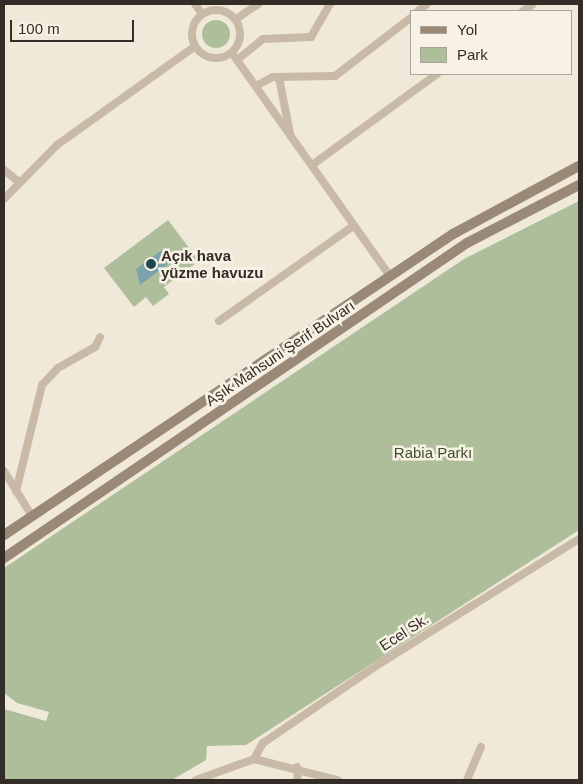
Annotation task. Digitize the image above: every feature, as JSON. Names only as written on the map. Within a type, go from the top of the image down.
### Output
[{"type":"main road","name":"Aşık Mahsuni Şerif Bulvarı","points":[[4,535],[470,224],[579,166]]},
{"type":"main road","name":"Aşık Mahsuni Şerif Bulvarı","points":[[4,558],[467,243],[579,185]]},
{"type":"street","points":[[195,4],[202,14]]},
{"type":"street","points":[[236,19],[258,4]]},
{"type":"street","points":[[234,56],[241,37],[236,19],[218,10],[202,14],[192,28],[194,47],[210,58],[234,56],[263,39],[311,38],[330,4]]},
{"type":"street","points":[[256,86],[279,78],[335,76],[410,19]]},
{"type":"street","points":[[4,199],[58,145],[194,47]]},
{"type":"street","points":[[234,56],[390,276]]},
{"type":"street","points":[[312,165],[436,75]]},
{"type":"street","points":[[279,78],[290,134]]},
{"type":"street","points":[[4,170],[19,182]]},
{"type":"street","points":[[219,321],[353,226]]},
{"type":"street","points":[[16,491],[42,385],[58,368],[95,347],[100,337]]},
{"type":"street","points":[[4,471],[32,516]]},
{"type":"street","name":"Ecel Sk.","points":[[254,759],[263,743],[379,664],[579,539]]},
{"type":"street","points":[[467,780],[481,747]]},
{"type":"street","points":[[196,780],[254,759],[297,767],[337,780]]},
{"type":"street","points":[[297,767],[298,780]]},
{"type":"green space","points":[[216,20],[226,24],[230,34],[226,44],[216,48],[206,44],[202,34],[206,24]]},
{"type":"green space","name":"Rabia Parkı","points":[[579,201],[579,530],[246,745],[207,746],[206,760],[172,780],[4,780],[4,709],[46,721],[49,712],[17,703],[4,693],[4,568],[464,259]]},
{"type":"green space","name":"Açık hava yüzme havuzu","points":[[168,220],[199,261],[164,287],[169,294],[153,306],[146,297],[134,307],[104,268]]},
{"type":"water","name":"Açık hava yüzme havuzu","points":[[162,250],[171,262],[140,285],[136,269]]},
{"type":"place","name":"Açık hava yüzme havuzu","points":[[151,264]]}]
